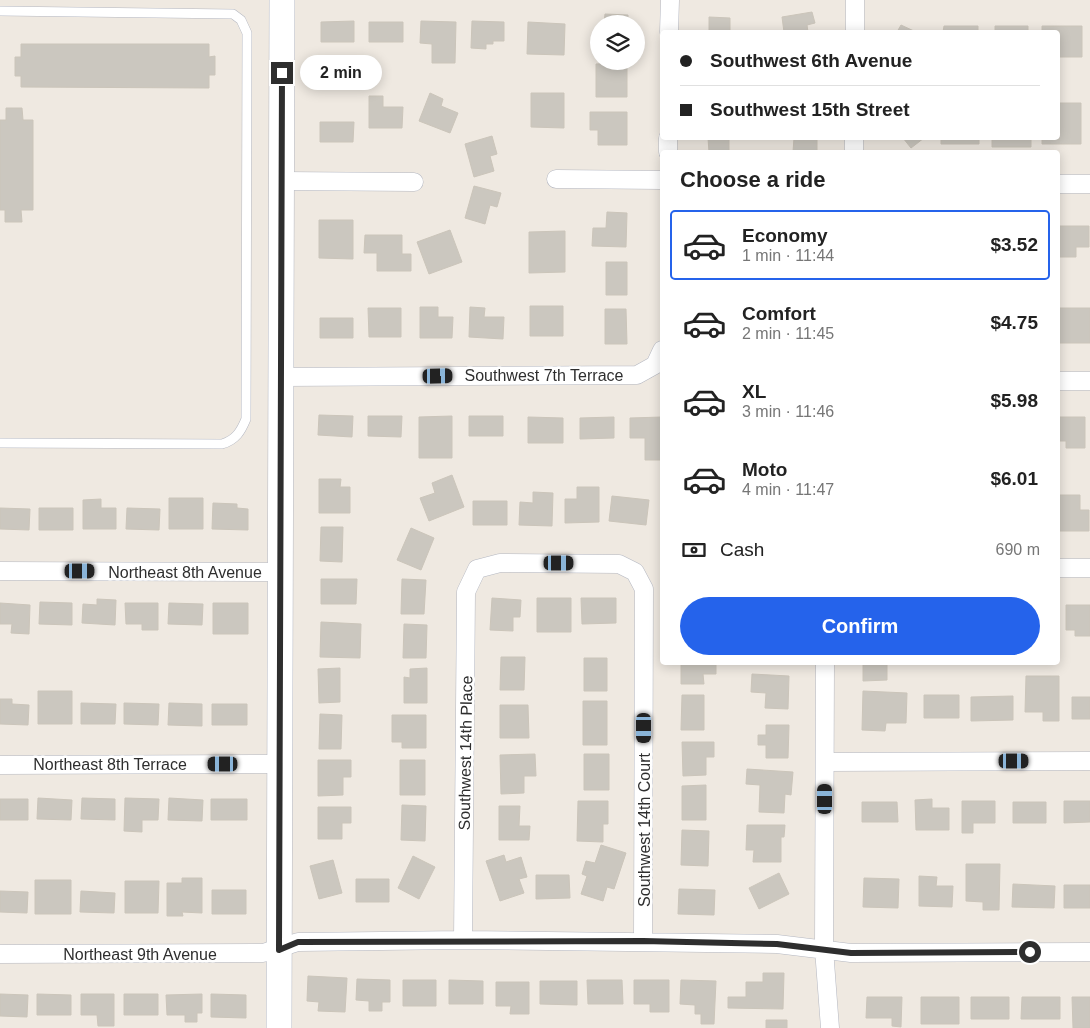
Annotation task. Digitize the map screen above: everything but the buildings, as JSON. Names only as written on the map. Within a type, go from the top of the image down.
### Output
[{"type":"street","points":[[278,1028],[282,0]]},
{"type":"street","points":[[669,30],[670,0]]},
{"type":"street","points":[[855,0],[855,30]]},
{"type":"street","points":[[556,179],[660,180]]},
{"type":"street","points":[[282,181],[414,182]]},
{"type":"street","points":[[1060,184],[1090,184]]},
{"type":"street","name":"Southwest 7th Terrace","points":[[281,377],[637,375],[659,358]]},
{"type":"street","points":[[1060,381],[1090,381]]},
{"type":"street","name":"Southwest 14th Court","points":[[477,569],[500,563],[619,564],[635,572],[644,589],[643,941]]},
{"type":"street","points":[[1060,568],[1090,568]]},
{"type":"street","name":"Southwest 14th Place","points":[[463,940],[466,592],[477,569]]},
{"type":"street","name":"Northeast 8th Avenue","points":[[0,571],[280,572]]},
{"type":"street","points":[[825,665],[824,949],[830,1028]]},
{"type":"street","points":[[825,762],[1090,761]]},
{"type":"street","name":"Northeast 8th Terrace","points":[[0,765],[280,764]]},
{"type":"street","name":"Northeast 9th Avenue","points":[[0,954],[257,953],[279,950],[298,942],[463,940],[777,944],[851,953],[1090,952]]},
{"type":"lane","points":[[0,11],[233,14],[238,16],[247,33],[246,419],[238,435],[230,442],[222,444],[0,443]]},
{"type":"route","points":[[282,73],[279,950],[298,942],[463,940],[777,944],[851,953],[1030,952]]}]
